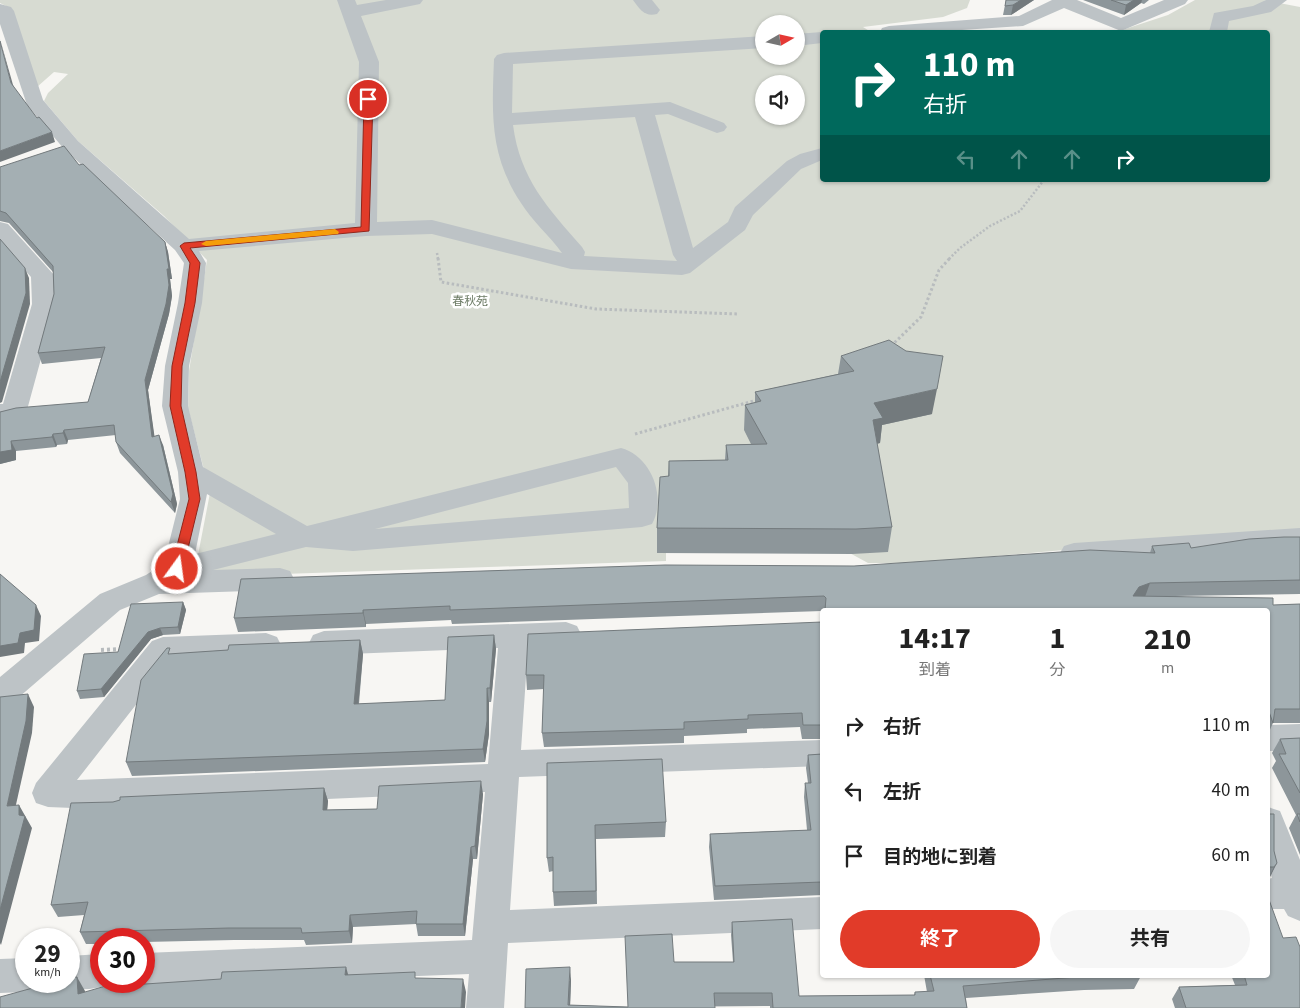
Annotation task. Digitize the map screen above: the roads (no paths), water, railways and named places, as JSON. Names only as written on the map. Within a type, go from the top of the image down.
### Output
[{"type":"street","points":[[366,229],[369,62],[349,6],[414,0]]},
{"type":"street","points":[[903,30],[932,26],[1023,21],[1064,1],[1122,25],[1179,0]]},
{"type":"street","points":[[1218,30],[1220,17],[1248,13],[1284,1]]},
{"type":"street","points":[[0,8],[5,10],[26,83],[34,101],[62,148],[184,246],[195,263],[190,303],[177,366],[175,406],[191,472],[194,499],[167,576]]},
{"type":"street","points":[[805,39],[820,38]]},
{"type":"street","points":[[571,262],[574,252],[530,201],[506,150],[503,120],[504,59],[755,43]]},
{"type":"street","points":[[503,120],[670,108],[717,127]]},
{"type":"street","points":[[643,110],[684,255]]},
{"type":"street","points":[[184,246],[366,229],[432,227],[571,262],[682,268],[737,225],[743,212],[794,165],[807,158],[820,155]]},
{"type":"street","points":[[0,228],[43,276],[44,304],[14,410],[0,413]]},
{"type":"street","points":[[2,690],[54,650],[110,602],[167,576],[302,536],[621,457],[637,471],[646,493],[642,517],[353,540],[302,536],[191,472]]},
{"type":"street","points":[[1044,555],[1300,538]]},
{"type":"street","points":[[167,576],[306,578]]},
{"type":"street","points":[[594,632],[163,649],[48,793],[98,796],[820,753]]},
{"type":"street","points":[[485,1008],[514,636]]},
{"type":"street","points":[[1270,738],[1300,737]]},
{"type":"street","points":[[1270,827],[1291,896]]},
{"type":"street","points":[[155,969],[820,913]]},
{"type":"street","points":[[0,976],[15,975]]},
{"type":"park label","name":"春秋苑","points":[[470,301]]}]
